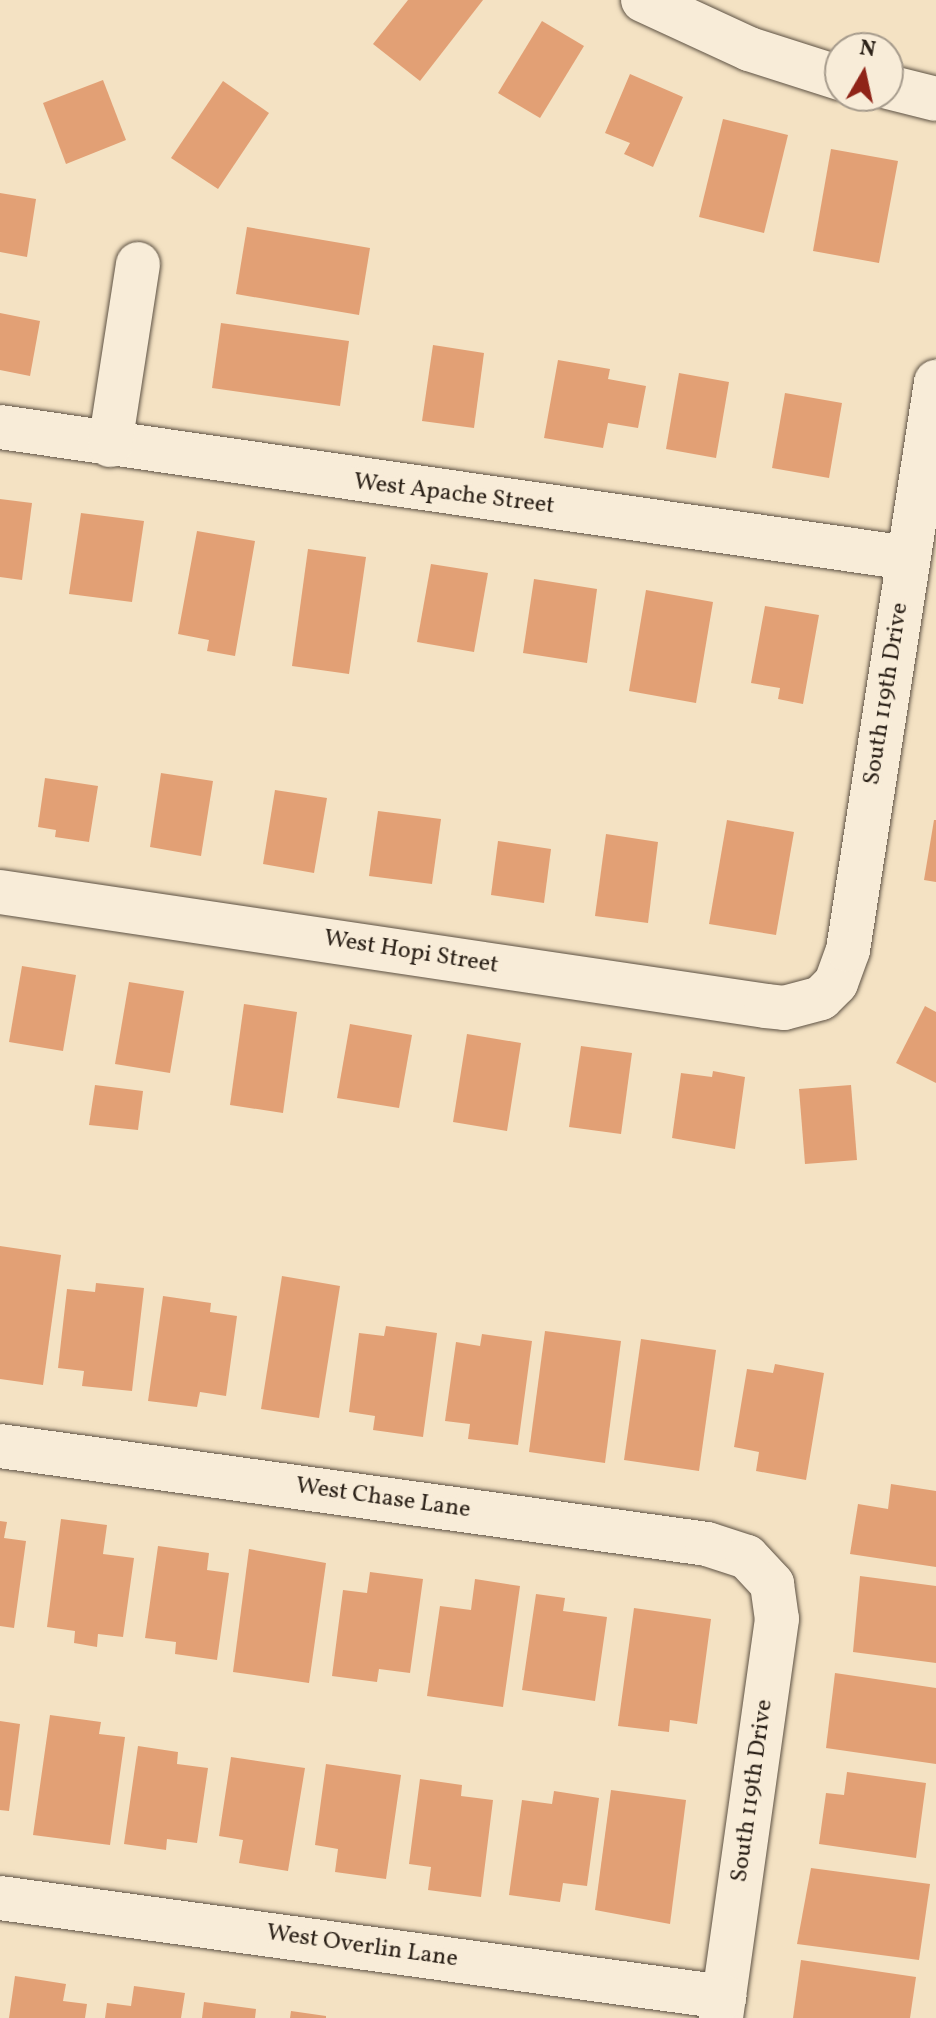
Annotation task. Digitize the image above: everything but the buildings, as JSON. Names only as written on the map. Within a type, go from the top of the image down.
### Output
[{"type":"street","points":[[643,0],[749,49],[824,73]]},
{"type":"street","points":[[904,91],[936,99]]},
{"type":"street","points":[[110,445],[138,264]]},
{"type":"street","name":"South 119th Drive","points":[[821,998],[836,983],[848,950],[936,382]]},
{"type":"street","name":"West Apache Street","points":[[0,427],[908,558]]},
{"type":"street","name":"West Hopi Street","points":[[0,892],[766,1006],[794,1006],[821,998]]},
{"type":"street","name":"West Chase Lane","points":[[0,1446],[707,1544],[747,1557],[761,1568]]},
{"type":"street","name":"South 119th Drive","points":[[722,2007],[777,1619],[772,1584],[761,1568]]},
{"type":"street","name":"West Overlin Lane","points":[[0,1898],[722,2007]]}]
